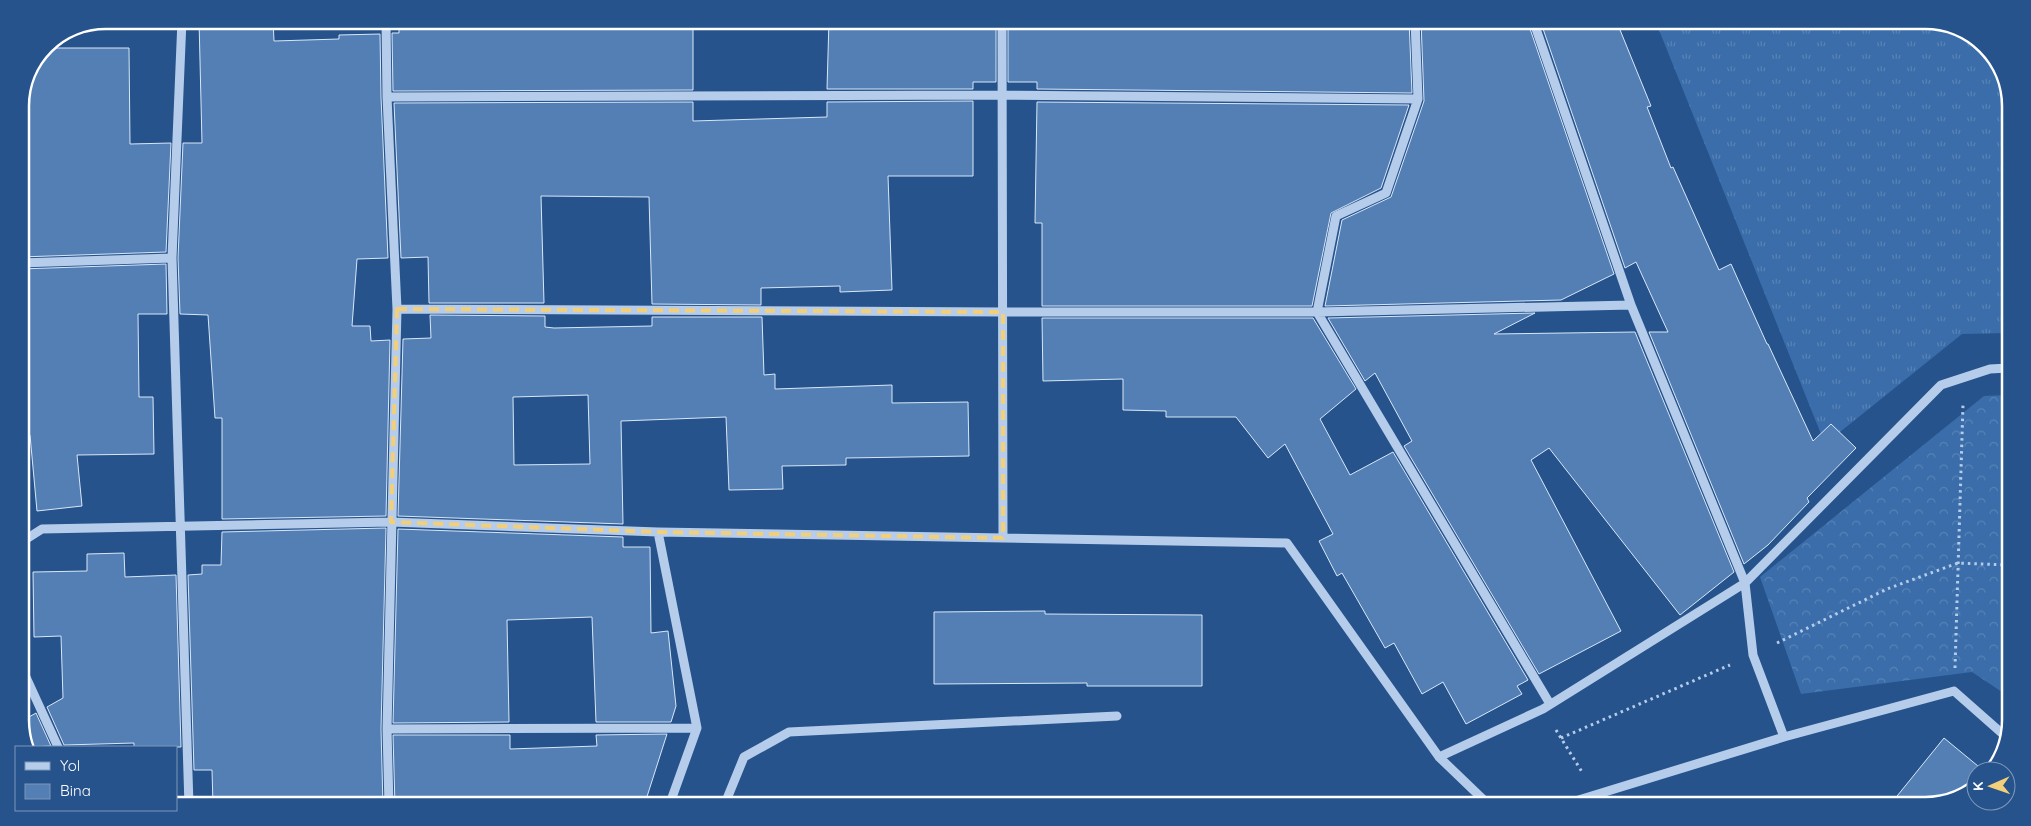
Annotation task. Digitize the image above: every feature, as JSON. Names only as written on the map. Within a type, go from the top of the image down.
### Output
[{"type":"street","points":[[182,29],[172,258],[188,797]]},
{"type":"street","points":[[386,29],[387,97],[397,309],[387,730],[388,797]]},
{"type":"street","points":[[1002,29],[1004,95],[1003,538]]},
{"type":"street","points":[[1415,29],[1418,99],[1386,193],[1336,216],[1317,312],[1547,706]]},
{"type":"street","points":[[1536,29],[1631,305],[1745,583],[1753,655],[1784,737]]},
{"type":"street","points":[[387,97],[1004,95],[1418,99]]},
{"type":"street","points":[[29,263],[172,258]]},
{"type":"street","points":[[397,309],[1317,312],[1631,305]]},
{"type":"street","points":[[1439,757],[1547,706],[1745,583],[1941,385],[1990,369],[2002,368]]},
{"type":"street","points":[[29,537],[42,529],[391,522],[658,532],[1287,543],[1439,757],[1481,797]]},
{"type":"street","points":[[658,532],[698,728],[672,797]]},
{"type":"street","points":[[29,684],[58,746]]},
{"type":"street","points":[[1586,797],[1784,737],[1954,691],[2001,733]]},
{"type":"street","points":[[728,797],[744,757],[789,732],[1117,716]]},
{"type":"street","points":[[387,730],[698,728]]},
{"type":"path","points":[[1954,691],[1964,378]]},
{"type":"path","points":[[1561,738],[1753,655],[1887,589],[1958,563],[2002,565]]},
{"type":"path","points":[[1547,706],[1561,738],[1595,794]]},
{"type":"highlighted area","points":[[397,309],[1003,312],[1003,538],[658,532],[391,522]]},
{"type":"green space","points":[[1659,29],[1940,30],[1964,39],[1980,51],[1989,63],[1998,81],[2002,101],[2002,333],[1962,334],[1825,444]]},
{"type":"green space","points":[[2002,395],[2002,692],[1972,672],[1801,694],[1760,577],[1984,396]]},
{"type":"building","points":[[199,29],[273,29],[274,41],[339,39],[339,35],[380,34],[388,258],[357,259],[352,326],[370,326],[371,341],[390,340],[386,516],[222,519],[222,418],[215,418],[208,315],[180,314],[178,258],[183,143],[202,143]]},
{"type":"building","points":[[399,29],[693,29],[693,90],[393,91],[392,33],[399,33]]},
{"type":"building","points":[[829,29],[996,29],[996,82],[973,82],[973,89],[827,89]]},
{"type":"building","points":[[1008,29],[1409,29],[1412,93],[1037,89],[1037,82],[1008,82]]},
{"type":"building","points":[[1421,29],[1530,29],[1614,274],[1561,300],[1325,306],[1342,220],[1391,197],[1424,101]]},
{"type":"building","points":[[1543,29],[1620,29],[1651,106],[1647,107],[1671,168],[1673,167],[1719,270],[1731,264],[1813,441],[1831,424],[1856,448],[1807,498],[1809,502],[1768,545],[1744,564],[1649,332],[1668,332],[1636,262],[1625,268]]},
{"type":"building","points":[[55,48],[129,48],[130,144],[171,143],[166,252],[29,257],[29,101],[31,86],[37,72]]},
{"type":"building","points":[[973,101],[973,176],[888,176],[892,290],[840,292],[840,286],[761,288],[761,305],[652,304],[649,197],[541,196],[544,303],[429,303],[428,257],[401,258],[394,103],[693,102],[693,121],[827,117],[827,102]]},
{"type":"building","points":[[1037,102],[1409,105],[1381,188],[1331,213],[1312,306],[1042,306],[1042,223],[1035,223]]},
{"type":"building","points":[[166,264],[167,314],[138,314],[139,397],[153,397],[154,454],[77,455],[82,506],[37,511],[29,435],[29,269]]},
{"type":"building","points":[[1535,313],[1494,334],[1635,332],[1734,572],[1680,615],[1549,448],[1531,460],[1621,631],[1539,674],[1404,446],[1412,441],[1375,373],[1365,381],[1328,318]]},
{"type":"building","points":[[430,315],[545,316],[545,327],[554,328],[652,326],[652,317],[762,317],[764,375],[775,374],[775,389],[892,385],[892,403],[968,402],[969,456],[846,458],[846,465],[782,466],[783,489],[729,490],[726,417],[621,421],[623,524],[398,516],[403,339],[431,338]],"holes":[[[588,395],[590,464],[514,465],[513,397]]]},
{"type":"building","points":[[1042,318],[1313,318],[1356,389],[1320,419],[1350,475],[1393,452],[1528,680],[1517,686],[1522,694],[1466,724],[1443,682],[1422,694],[1394,643],[1385,648],[1342,573],[1337,576],[1319,541],[1333,534],[1285,444],[1268,458],[1236,417],[1166,417],[1166,411],[1123,410],[1123,379],[1043,381]]},
{"type":"building","points":[[386,528],[381,729],[383,797],[213,797],[212,770],[194,770],[188,575],[202,574],[202,565],[221,565],[222,532]]},
{"type":"building","points":[[398,529],[623,537],[623,547],[650,547],[651,633],[668,631],[676,706],[671,722],[596,722],[592,617],[507,620],[509,722],[393,723]]},
{"type":"building","points":[[124,553],[125,577],[176,575],[181,747],[134,746],[134,743],[64,745],[47,707],[63,698],[61,636],[34,637],[33,572],[87,571],[87,554]]},
{"type":"building","points":[[1045,611],[1045,614],[1202,615],[1202,686],[1087,686],[1087,683],[934,684],[934,612]]},
{"type":"building","points":[[36,713],[51,746],[33,746],[30,735],[29,717]]},
{"type":"building","points":[[667,734],[647,797],[395,797],[393,735],[510,735],[510,749],[597,746],[596,735]]},
{"type":"building","points":[[1944,738],[1972,761],[1966,761],[1966,785],[1945,795],[1896,797]]}]
